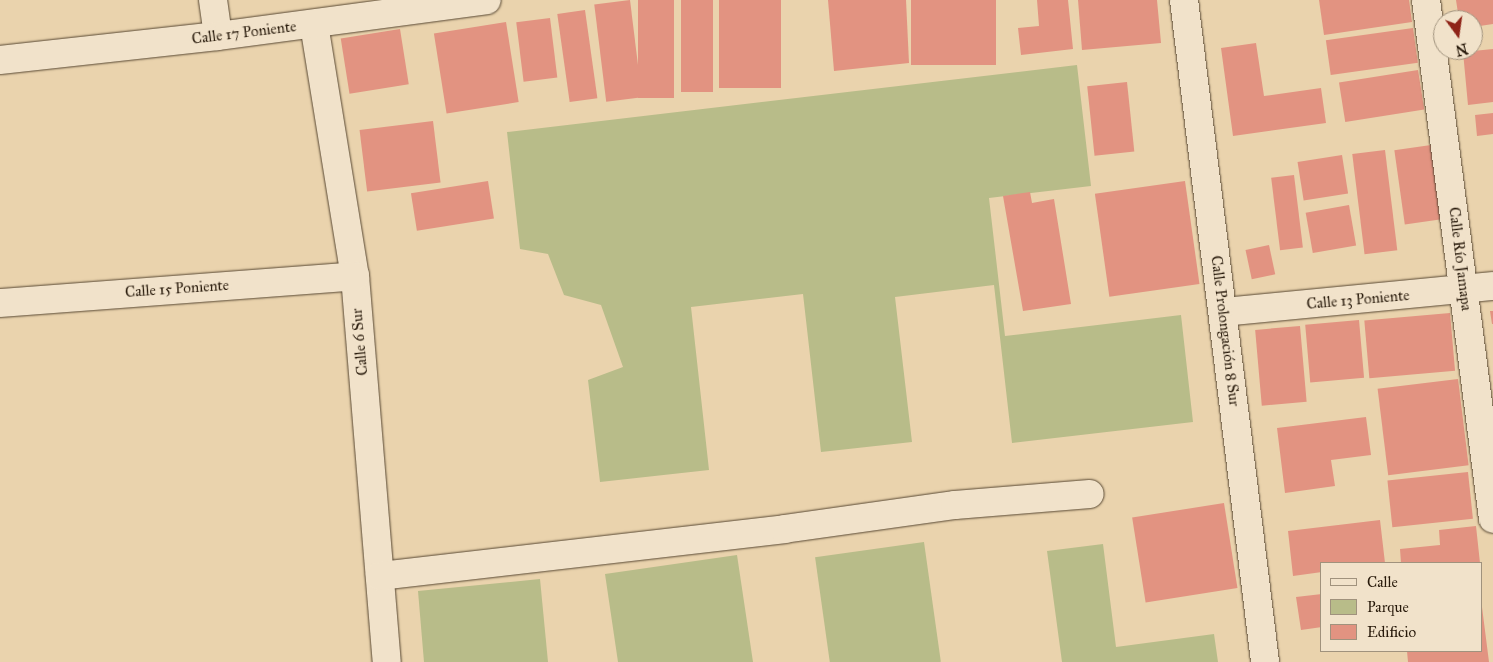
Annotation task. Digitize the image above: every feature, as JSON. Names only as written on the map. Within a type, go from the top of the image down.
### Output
[{"type":"street","points":[[213,0],[218,36]]},
{"type":"street","name":"Calle 17 Poniente","points":[[0,60],[218,36],[487,0]]},
{"type":"street","name":"Calle Prolongación 8 Sur","points":[[1184,0],[1265,662]]},
{"type":"street","name":"Calle Río Jamapa","points":[[1426,0],[1493,519]]},
{"type":"street","name":"Calle 6 Sur","points":[[314,24],[355,276],[387,662]]},
{"type":"street","name":"Calle 15 Poniente","points":[[0,303],[355,276]]},
{"type":"street","name":"Calle 13 Poniente","points":[[1223,312],[1493,286]]},
{"type":"street","points":[[380,576],[784,529],[956,505],[1090,494]]},
{"type":"green space","points":[[1077,65],[1091,186],[989,198],[1005,336],[1181,315],[1193,422],[1012,443],[994,285],[895,297],[912,442],[821,452],[803,294],[691,307],[709,470],[600,482],[588,380],[623,367],[601,305],[564,295],[548,254],[520,249],[507,132]]},
{"type":"green space","points":[[924,542],[941,662],[830,662],[815,557]]},
{"type":"green space","points":[[1103,544],[1116,647],[1214,634],[1218,662],[1062,662],[1047,551]]},
{"type":"green space","points":[[737,555],[753,662],[618,662],[605,574]]},
{"type":"green space","points":[[540,579],[548,662],[424,662],[418,591]]},
{"type":"building","points":[[630,0],[642,97],[606,102],[594,4]]},
{"type":"building","points":[[638,0],[674,0],[674,98],[638,98]]},
{"type":"building","points":[[681,0],[713,0],[713,92],[681,92]]},
{"type":"building","points":[[719,0],[781,0],[781,88],[719,88]]},
{"type":"building","points":[[828,0],[906,0],[909,63],[834,71]]},
{"type":"building","points":[[911,0],[996,0],[996,65],[911,65]]},
{"type":"building","points":[[1037,0],[1068,0],[1073,49],[1021,55],[1018,28],[1039,26]]},
{"type":"building","points":[[1078,0],[1157,0],[1161,43],[1082,50]]},
{"type":"building","points":[[1319,0],[1409,0],[1412,22],[1324,35]]},
{"type":"building","points":[[1456,0],[1493,0],[1493,24],[1483,26],[1483,10],[1458,10]]},
{"type":"building","points":[[585,10],[597,98],[570,102],[557,14]]},
{"type":"building","points":[[550,18],[557,78],[524,82],[516,22]]},
{"type":"building","points":[[506,22],[519,102],[447,113],[434,33]]},
{"type":"building","points":[[1413,28],[1418,63],[1331,75],[1326,40]]},
{"type":"building","points":[[400,29],[409,84],[349,94],[341,38]]},
{"type":"building","points":[[1256,43],[1264,96],[1321,88],[1326,123],[1233,136],[1221,48]]},
{"type":"building","points":[[1493,49],[1493,102],[1468,105],[1464,60],[1483,60],[1483,50]]},
{"type":"building","points":[[1418,70],[1424,110],[1345,122],[1339,83]]},
{"type":"building","points":[[1127,82],[1134,152],[1095,156],[1087,86]]},
{"type":"building","points":[[1493,113],[1493,134],[1477,136],[1475,115]]},
{"type":"building","points":[[433,121],[441,183],[367,192],[360,130]]},
{"type":"building","points":[[1431,145],[1441,219],[1405,224],[1394,150]]},
{"type":"building","points":[[1385,150],[1397,250],[1365,254],[1352,154]]},
{"type":"building","points":[[1342,155],[1348,194],[1304,201],[1298,162]]},
{"type":"building","points":[[1294,175],[1303,247],[1280,250],[1271,178]]},
{"type":"building","points":[[488,181],[494,219],[417,231],[411,193]]},
{"type":"building","points":[[1185,181],[1199,284],[1109,297],[1095,194]]},
{"type":"building","points":[[1030,192],[1032,203],[1054,199],[1071,304],[1023,311],[1003,196]]},
{"type":"building","points":[[1349,205],[1356,245],[1313,253],[1306,213]]},
{"type":"building","points":[[1269,245],[1275,274],[1252,279],[1246,250]]},
{"type":"building","points":[[1490,311],[1493,311],[1493,324],[1492,324]]},
{"type":"building","points":[[1450,313],[1455,371],[1369,378],[1364,320]]},
{"type":"building","points":[[1359,320],[1364,378],[1310,382],[1305,325]]},
{"type":"building","points":[[1300,326],[1307,402],[1262,406],[1255,330]]},
{"type":"building","points":[[1458,379],[1469,465],[1388,475],[1378,389]]},
{"type":"building","points":[[1366,417],[1371,455],[1331,460],[1335,486],[1285,493],[1277,428]]},
{"type":"building","points":[[1468,472],[1473,519],[1392,527],[1387,480]]},
{"type":"building","points":[[1224,503],[1237,588],[1146,602],[1132,518]]},
{"type":"building","points":[[1380,520],[1385,562],[1320,562],[1320,572],[1293,576],[1288,531]]},
{"type":"building","points":[[1476,526],[1480,562],[1401,562],[1400,549],[1440,545],[1439,530]]},
{"type":"building","points":[[1320,594],[1320,627],[1301,630],[1296,597]]},
{"type":"building","points":[[1483,615],[1489,662],[1408,662],[1407,652],[1483,652]]}]
